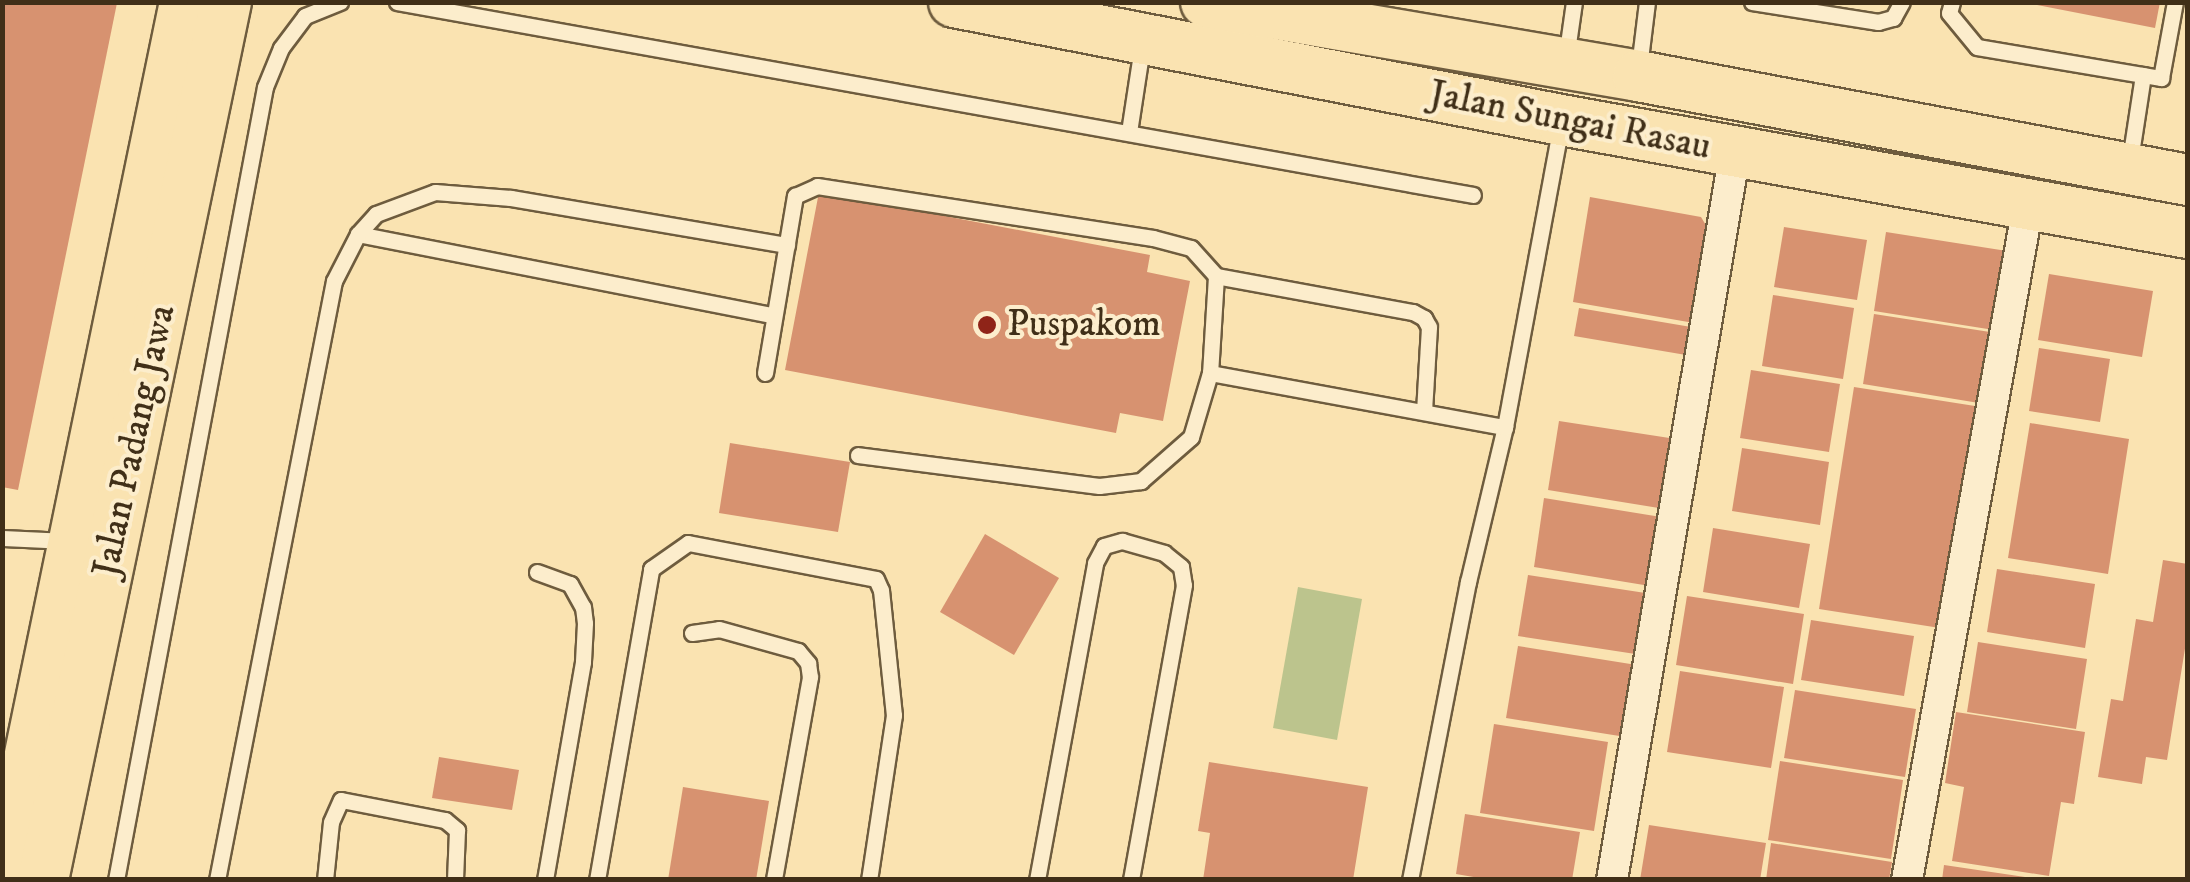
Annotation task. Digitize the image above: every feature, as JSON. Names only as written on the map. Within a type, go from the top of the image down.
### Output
[{"type":"main road","points":[[214,62],[245,2]]},
{"type":"main road","name":"Jalan Sungai Rasau","points":[[954,2],[1561,120],[2188,234]]},
{"type":"main road","name":"Jalan Padang Jawa","points":[[4,880],[24,824],[214,62],[195,3]]},
{"type":"main road","name":"Jalan Padang Jawa","points":[[96,542],[195,3]]},
{"type":"main road","name":"Jalan Sungai Rasau","points":[[1211,3],[1638,76],[2188,180]]},
{"type":"main road","name":"Jalan Padang Jawa","points":[[24,824],[44,880]]},
{"type":"street","points":[[1612,880],[1735,152]]},
{"type":"street","points":[[1907,880],[2028,206]]},
{"type":"lane","points":[[116,880],[266,87],[281,48],[305,16],[340,2]]},
{"type":"lane","points":[[398,2],[1473,195]]},
{"type":"lane","points":[[1565,64],[1574,2]]},
{"type":"lane","points":[[1638,76],[1647,2]]},
{"type":"lane","points":[[1752,2],[1878,22],[1893,18],[1902,2]]},
{"type":"lane","points":[[1952,2],[1950,13],[1978,47],[2161,78],[2174,2]]},
{"type":"lane","points":[[1129,132],[1143,39]]},
{"type":"lane","points":[[2128,169],[2143,75]]},
{"type":"lane","points":[[1410,880],[1505,427],[1561,120]]},
{"type":"lane","points":[[765,373],[795,196],[817,186],[1153,238],[1191,248],[1216,276],[1413,312],[1424,318],[1429,327],[1424,410]]},
{"type":"lane","points":[[218,880],[334,282],[358,234],[376,214],[435,192],[510,198],[787,245]]},
{"type":"lane","points":[[358,234],[772,314]]},
{"type":"lane","points":[[858,455],[1099,486],[1141,481],[1192,437],[1210,373],[1216,276]]},
{"type":"lane","points":[[1210,373],[1505,427]]},
{"type":"lane","points":[[2,538],[96,542]]},
{"type":"lane","points":[[1037,880],[1095,564],[1104,546],[1122,541],[1164,553],[1181,568],[1184,585],[1131,880]]},
{"type":"lane","points":[[597,880],[650,569],[688,543],[876,579],[882,590],[894,715],[870,880]]},
{"type":"lane","points":[[537,572],[570,584],[583,607],[584,623],[583,662],[545,880]]},
{"type":"lane","points":[[692,632],[719,630],[798,651],[808,663],[810,677],[774,880]]},
{"type":"lane","points":[[325,880],[331,822],[341,800],[445,820],[457,830],[455,880]]},
{"type":"green space","points":[[1298,587],[1362,599],[1337,740],[1273,728]]},
{"type":"building","points":[[2,2],[117,3],[18,490],[2,487]]},
{"type":"building","points":[[2022,2],[2160,2],[2155,28]]},
{"type":"building","name":"Puspakom","points":[[819,192],[1150,255],[1147,272],[1190,281],[1163,421],[1120,413],[1116,433],[785,370]]},
{"type":"building","points":[[1590,197],[1701,217],[1710,232],[1694,323],[1573,302]]},
{"type":"building","points":[[1784,227],[1867,240],[1857,300],[1774,287]]},
{"type":"building","points":[[1886,232],[2007,251],[1994,330],[1874,311]]},
{"type":"building","points":[[2049,274],[2153,291],[2142,357],[2038,340]]},
{"type":"building","points":[[1773,295],[1854,308],[1843,379],[1762,366]]},
{"type":"building","points":[[1579,308],[1697,328],[1692,356],[1574,336]]},
{"type":"building","points":[[1874,314],[1990,332],[1979,403],[1863,384]]},
{"type":"building","points":[[2039,348],[2110,359],[2100,422],[2029,411]]},
{"type":"building","points":[[1751,370],[1840,384],[1829,452],[1740,438]]},
{"type":"building","points":[[1854,387],[1975,406],[1940,628],[1819,609]]},
{"type":"building","points":[[1559,421],[1676,439],[1665,509],[1548,490]]},
{"type":"building","points":[[2030,423],[2129,439],[2108,574],[2008,558]]},
{"type":"building","points":[[730,443],[850,462],[838,532],[719,513]]},
{"type":"building","points":[[1742,448],[1829,462],[1820,525],[1732,511]]},
{"type":"building","points":[[1544,498],[1661,517],[1650,586],[1534,567]]},
{"type":"building","points":[[1713,528],[1810,544],[1799,608],[1703,592]]},
{"type":"building","points":[[985,534],[1059,578],[1014,655],[940,612]]},
{"type":"building","points":[[2163,560],[2188,564],[2188,630],[2167,760],[2146,757],[2142,784],[2098,777],[2111,699],[2123,701],[2136,619],[2153,622]]},
{"type":"building","points":[[1997,569],[2095,584],[2085,648],[1987,632]]},
{"type":"building","points":[[1528,575],[1652,594],[1642,655],[1518,636]]},
{"type":"building","points":[[1687,596],[1804,614],[1793,684],[1676,665]]},
{"type":"building","points":[[1811,620],[1914,636],[1904,696],[1801,680]]},
{"type":"building","points":[[1978,642],[2087,659],[2076,729],[1967,712]]},
{"type":"building","points":[[1518,646],[1643,666],[1632,738],[1506,718]]},
{"type":"building","points":[[1680,671],[1784,687],[1771,768],[1667,752]]},
{"type":"building","points":[[1795,690],[1916,709],[1905,777],[1784,758]]},
{"type":"building","points":[[1956,712],[2085,732],[2074,804],[2061,802],[2049,876],[1952,861],[1964,787],[1945,783]]},
{"type":"building","points":[[1494,724],[1608,742],[1594,831],[1480,813]]},
{"type":"building","points":[[439,757],[519,770],[512,810],[432,798]]},
{"type":"building","points":[[1780,761],[1903,780],[1891,859],[1768,840]]},
{"type":"building","points":[[1209,762],[1368,787],[1353,880],[1203,880],[1210,833],[1198,831]]},
{"type":"building","points":[[683,787],[769,801],[756,880],[668,880]]},
{"type":"building","points":[[1465,814],[1580,832],[1572,880],[1491,880],[1456,874]]},
{"type":"building","points":[[1649,825],[1766,843],[1760,880],[1640,880]]},
{"type":"building","points":[[1771,843],[1892,862],[1889,880],[1766,880]]},
{"type":"building","points":[[1944,865],[2025,877],[1942,880]]},
{"type":"place","name":"Puspakom","points":[[987,325]]}]
